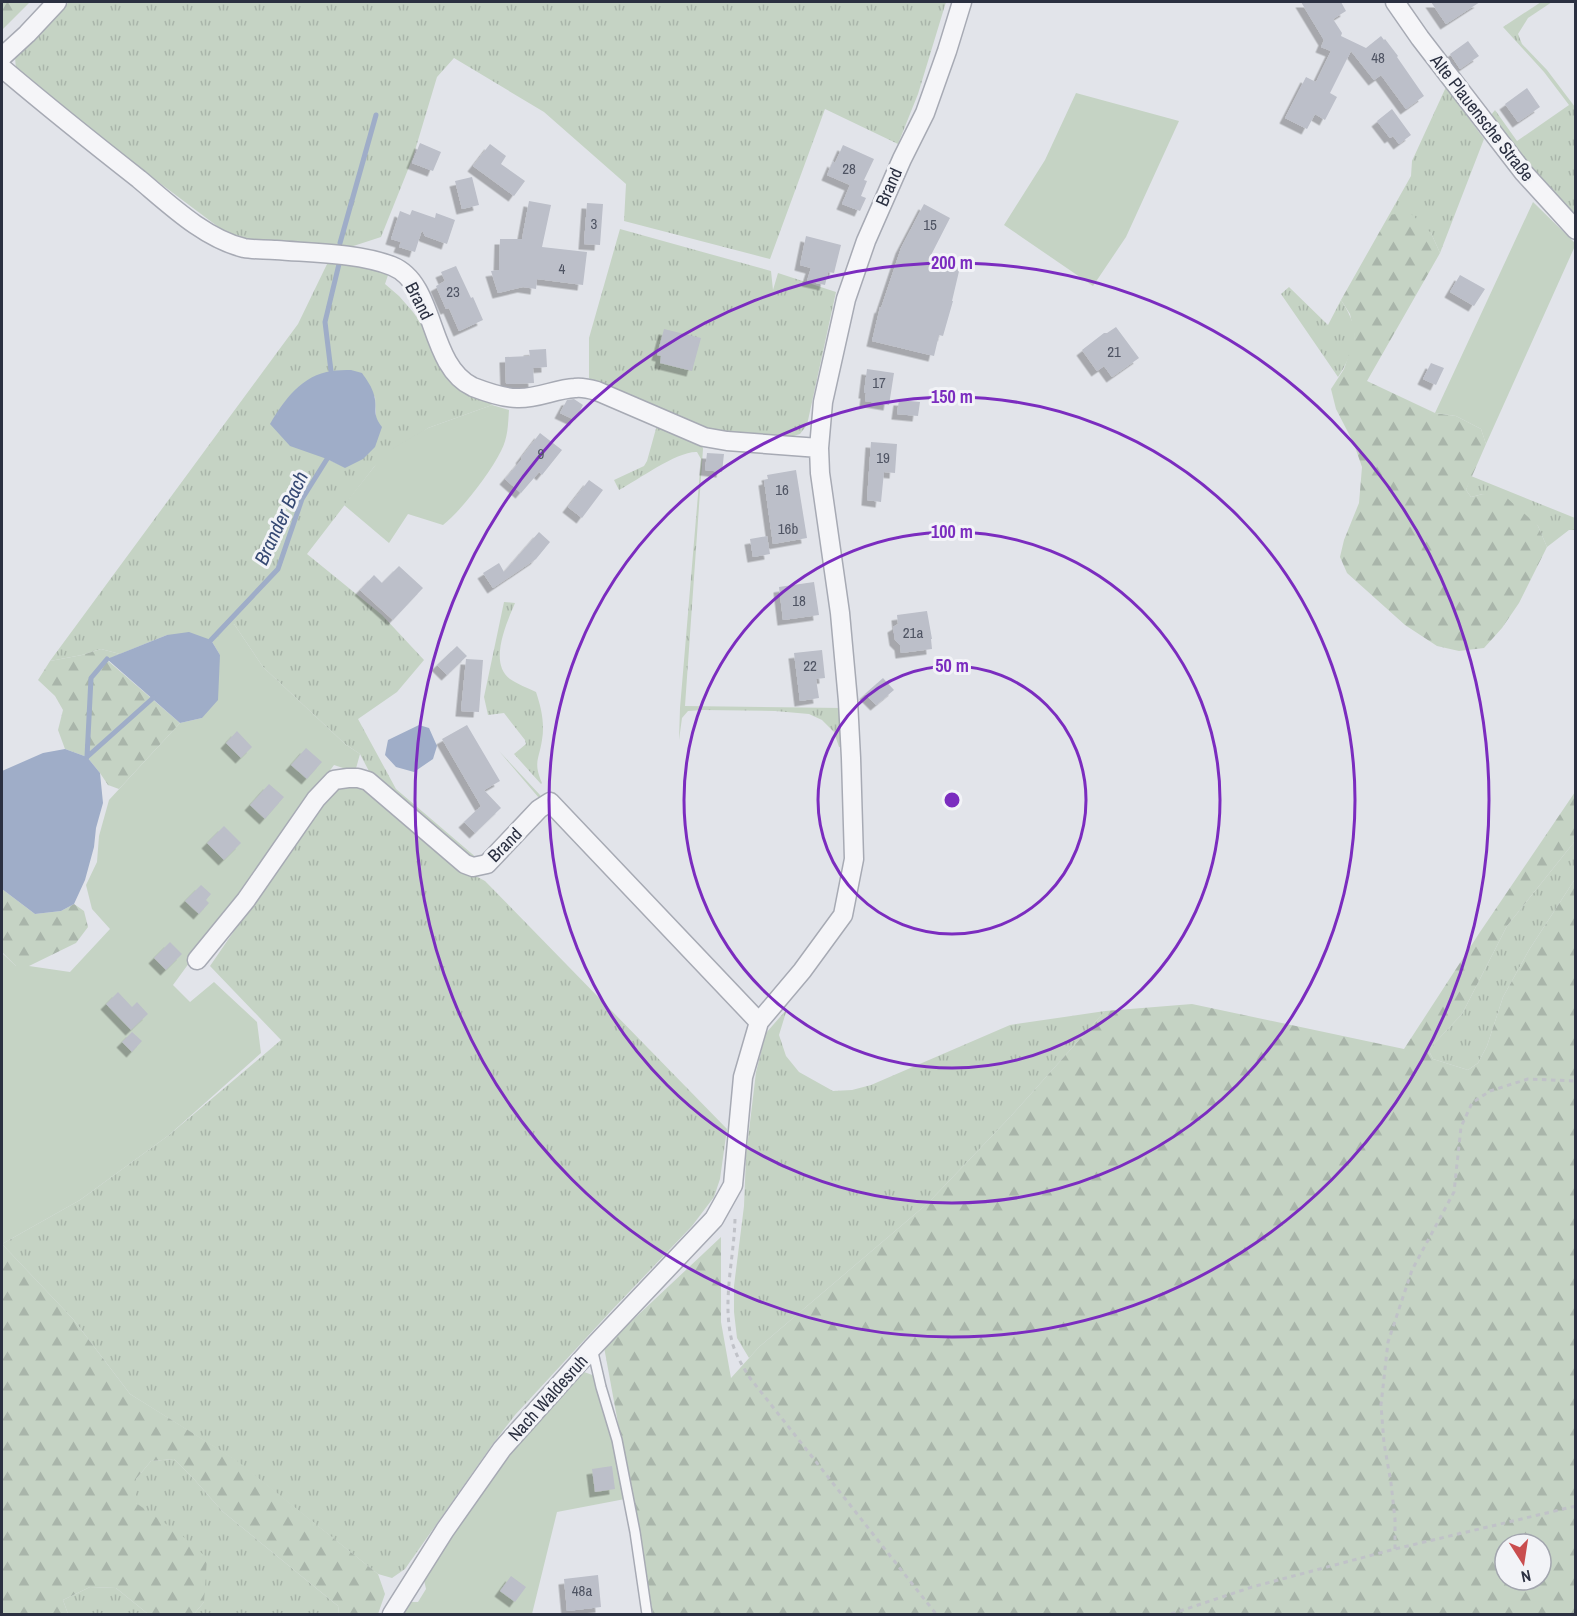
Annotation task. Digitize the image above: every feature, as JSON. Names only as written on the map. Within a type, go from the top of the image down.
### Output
[{"type":"street","points":[[2,57],[57,2]]},
{"type":"street","name":"Brand","points":[[733,1185],[743,1077],[759,1022],[802,971],[843,915],[854,859],[848,701],[840,613],[820,473],[819,448],[823,402],[846,299],[866,241],[925,113],[962,2]]},
{"type":"street","name":"Alte Plauensche Straße","points":[[1395,2],[1524,173],[1575,230]]},
{"type":"street","name":"Brand","points":[[2,68],[194,223],[225,241],[245,248],[338,255],[377,262],[394,267],[405,274],[417,290],[443,354],[462,380],[474,387],[505,397],[516,398],[545,395],[573,388],[586,388],[704,437],[819,448]]},
{"type":"street","name":"Brand","points":[[197,960],[246,900],[316,799],[334,780],[358,778],[368,781],[465,864],[473,867],[487,864],[539,809],[550,802],[759,1022]]},
{"type":"street","points":[[592,1348],[714,1219],[733,1185]]},
{"type":"street","name":"Nach Waldesruh","points":[[392,1614],[445,1530],[502,1449],[592,1348]]},
{"type":"lane","name":"Nach Waldesruh","points":[[592,1348],[619,1452],[635,1532],[647,1614]]},
{"type":"path","points":[[1395,1549],[1394,1510],[1381,1405],[1388,1342],[1412,1270],[1454,1192],[1461,1127],[1472,1103],[1490,1091],[1528,1079],[1575,1081]]},
{"type":"path","points":[[733,1185],[735,1241],[730,1267],[728,1314],[732,1343],[738,1358],[750,1378],[936,1614]]},
{"type":"path","points":[[1171,1614],[1252,1587],[1395,1549],[1575,1506]]},
{"type":"green space","points":[[2,2],[30,2],[2,30]]},
{"type":"green space","points":[[69,2],[946,2],[918,94],[898,144],[825,109],[770,259],[624,221],[626,184],[544,112],[454,58],[437,77],[413,157],[381,237],[332,253],[256,244],[225,232],[16,70],[15,57]]},
{"type":"green space","points":[[1541,2],[1552,2],[1528,18],[1518,34],[1522,44],[1547,70],[1575,107],[1575,213],[1572,213],[1546,188],[1491,115],[1495,110],[1517,141],[1569,105],[1544,72],[1503,27]]},
{"type":"green space","points":[[1446,87],[1484,139],[1440,253],[1431,233],[1389,215],[1411,176],[1412,161]]},
{"type":"green space","points":[[1076,93],[1179,121],[1126,237],[1093,286],[1004,225],[1045,160]]},
{"type":"green space","points":[[1533,202],[1575,243],[1575,246],[1486,444],[1481,429],[1456,416],[1435,413]]},
{"type":"green space","points":[[1409,212],[1431,233],[1440,253],[1367,381],[1435,413],[1456,416],[1481,429],[1486,444],[1466,490],[1471,497],[1483,494],[1507,498],[1538,526],[1547,547],[1519,603],[1502,628],[1484,648],[1459,651],[1437,646],[1405,625],[1347,573],[1340,557],[1344,540],[1359,503],[1362,467],[1354,444],[1336,409],[1331,389],[1344,369],[1355,337],[1350,314],[1341,300],[1389,215]]},
{"type":"green space","points":[[620,229],[771,271],[773,290],[778,273],[836,292],[807,425],[800,434],[787,438],[696,429],[594,383],[589,378],[589,338]]},
{"type":"green space","points":[[341,261],[389,272],[385,284],[399,296],[428,333],[492,405],[428,428],[374,467],[307,554],[382,615],[424,660],[397,692],[358,719],[396,789],[478,859],[539,798],[499,751],[540,795],[541,797],[487,856],[472,862],[371,775],[360,754],[345,744],[263,667],[234,624],[220,655],[211,640],[167,635],[120,654],[101,649],[50,661],[298,324],[328,262]],"holes":[[[375,396],[376,419],[345,467],[327,459]]]},
{"type":"green space","points":[[1289,287],[1328,325],[1341,300],[1351,318],[1355,340],[1338,377],[1281,294]]},
{"type":"green space","points":[[492,405],[509,410],[503,446],[475,491],[443,525],[408,514],[389,543],[344,505],[374,467],[392,449],[428,428]]},
{"type":"green space","points":[[657,425],[702,443],[703,449],[685,706],[843,708],[845,747],[839,747],[834,732],[822,720],[809,714],[775,711],[688,711],[682,718],[679,740],[701,459],[697,452],[679,456],[619,490],[614,480],[644,466]]},
{"type":"green space","points":[[1471,476],[1575,518],[1575,530],[1569,530],[1547,547],[1538,526],[1483,494],[1471,497],[1466,490]]},
{"type":"green space","points":[[504,602],[515,603],[501,642],[500,663],[510,679],[536,692],[543,721],[537,765],[541,784],[514,754],[526,744],[525,740],[504,713],[488,715],[484,697]]},
{"type":"green space","points":[[234,624],[263,667],[345,744],[360,754],[355,772],[334,765],[173,985],[190,1002],[214,982],[257,1022],[261,1053],[169,1135],[80,1200],[2,1244],[2,953],[16,966],[70,972],[110,929],[92,909],[86,885],[97,862],[99,836],[109,800],[180,723],[202,718],[220,655],[214,640]]},
{"type":"green space","points":[[101,649],[120,654],[107,660],[180,723],[119,789],[108,785],[87,757],[65,749],[58,730],[63,710],[55,696],[38,680],[50,661]]},
{"type":"green space","points":[[357,781],[459,867],[485,881],[727,1129],[720,1179],[714,1197],[692,1226],[515,1415],[405,1569],[392,1578],[378,1574],[235,1460],[130,1394],[73,1319],[2,1244],[80,1200],[169,1135],[281,1040],[210,966],[335,784]]},
{"type":"green space","points":[[1575,792],[1575,841],[1507,926],[1462,1014],[1430,1048],[1430,1053],[1433,1059],[1468,1070],[1478,1063],[1487,1046],[1503,997],[1529,950],[1575,879],[1575,1614],[653,1614],[604,1347],[721,1237],[721,1322],[731,1378],[759,1347],[928,1203],[1011,1116],[1105,1011],[1192,1004],[1404,1049]]},
{"type":"green space","points":[[1575,841],[1575,879],[1529,950],[1503,997],[1487,1046],[1478,1063],[1468,1070],[1433,1059],[1430,1048],[1462,1014],[1507,926]]},
{"type":"green space","points":[[2,889],[35,914],[61,911],[74,904],[84,911],[88,927],[76,943],[29,966],[16,966],[2,952]]},
{"type":"green space","points":[[787,1009],[779,1035],[786,1056],[799,1072],[833,1091],[852,1090],[871,1085],[1010,1025],[1105,1011],[1011,1116],[928,1203],[749,1358],[737,1338],[734,1312],[734,1286],[744,1206],[746,1156],[756,1072],[766,1033]]},
{"type":"green space","points":[[2,1244],[73,1319],[130,1394],[236,1460],[378,1574],[385,1594],[378,1614],[339,1614],[338,1606],[222,1511],[174,1459],[151,1461],[136,1479],[136,1503],[179,1533],[207,1558],[204,1602],[194,1614],[148,1614],[116,1588],[90,1587],[63,1600],[68,1614],[2,1614]]},
{"type":"green space","points":[[584,1372],[598,1377],[616,1438],[625,1499],[557,1512],[532,1614],[403,1614],[411,1602],[418,1602],[426,1589],[424,1580],[498,1467]]},
{"type":"green space","points":[[174,1459],[222,1511],[338,1606],[339,1614],[194,1614],[204,1602],[136,1503],[136,1479],[151,1461]]},
{"type":"green space","points":[[90,1587],[116,1588],[148,1614],[68,1614],[63,1600]]},
{"type":"water","points":[[351,370],[362,373],[371,386],[375,411],[382,427],[375,447],[363,459],[345,468],[290,446],[270,424],[281,406],[303,383],[321,373]]},
{"type":"water","points":[[189,632],[211,640],[220,655],[218,700],[202,718],[180,723],[107,659],[167,635]]},
{"type":"water","points":[[419,725],[429,728],[437,746],[433,759],[414,772],[396,767],[385,755],[388,740]]},
{"type":"water","points":[[65,749],[87,757],[100,773],[103,803],[85,880],[74,904],[61,911],[35,914],[2,889],[2,771],[43,753]]},
{"type":"building","points":[[1301,2],[1341,2],[1346,11],[1333,19],[1342,33],[1341,36],[1366,48],[1381,36],[1398,56],[1424,96],[1406,109],[1381,75],[1374,80],[1351,51],[1330,93],[1337,97],[1325,120],[1315,114],[1307,129],[1285,118],[1306,77],[1316,82],[1331,51],[1321,47],[1324,40]]},
{"type":"building","points":[[1431,2],[1480,2],[1446,24]]},
{"type":"building","points":[[1468,41],[1479,56],[1460,69],[1450,54]]},
{"type":"building","points":[[1527,88],[1540,107],[1518,122],[1505,104]]},
{"type":"building","points":[[1392,109],[1411,135],[1399,144],[1393,136],[1390,138],[1377,121]]},
{"type":"building","points":[[420,143],[441,152],[433,171],[412,163]]},
{"type":"building","points":[[490,144],[506,156],[501,164],[525,181],[514,196],[473,166]]},
{"type":"building","points":[[843,145],[874,159],[864,180],[867,181],[861,196],[866,198],[860,211],[842,204],[850,185],[827,175]]},
{"type":"building","points":[[472,177],[479,205],[462,209],[455,181]]},
{"type":"building","points":[[529,201],[551,205],[542,247],[587,252],[583,285],[537,279],[536,289],[523,287],[498,293],[491,271],[499,270],[500,239],[522,239]]},
{"type":"building","points":[[587,203],[603,204],[600,245],[584,244]]},
{"type":"building","points":[[924,204],[950,218],[929,259],[960,267],[943,336],[939,335],[934,356],[872,341],[880,307],[901,248]]},
{"type":"building","points":[[412,210],[435,218],[436,213],[455,220],[447,244],[425,236],[422,230],[415,252],[399,247],[401,242],[391,239],[400,211],[410,215]]},
{"type":"building","points":[[806,236],[841,245],[834,273],[828,272],[825,285],[807,281],[811,268],[800,265]]},
{"type":"building","points":[[456,266],[483,320],[459,331],[436,286],[445,281],[441,272]]},
{"type":"building","points":[[1460,275],[1485,289],[1474,306],[1450,292]]},
{"type":"building","points":[[1116,327],[1139,358],[1112,377],[1104,366],[1097,371],[1082,350]]},
{"type":"building","points":[[664,329],[701,338],[692,371],[660,363],[661,356],[657,355]]},
{"type":"building","points":[[546,349],[547,367],[533,368],[534,383],[506,384],[505,357],[530,356],[529,350]]},
{"type":"building","points":[[1431,363],[1444,368],[1436,385],[1423,379]]},
{"type":"building","points":[[867,369],[894,373],[889,405],[865,401]]},
{"type":"building","points":[[574,399],[583,405],[575,420],[560,413],[567,400]]},
{"type":"building","points":[[899,400],[920,402],[918,416],[897,414]]},
{"type":"building","points":[[540,433],[562,450],[542,475],[539,472],[521,493],[505,479]]},
{"type":"building","points":[[871,442],[897,444],[895,473],[884,472],[881,502],[867,500]]},
{"type":"building","points":[[707,453],[724,454],[722,472],[705,470]]},
{"type":"building","points":[[796,470],[807,538],[773,544],[764,480],[768,479],[767,475]]},
{"type":"building","points":[[589,480],[603,490],[582,518],[568,507]]},
{"type":"building","points":[[539,532],[550,542],[536,559],[493,588],[483,573],[499,563],[504,572]]},
{"type":"building","points":[[767,536],[770,554],[753,557],[750,539]]},
{"type":"building","points":[[399,566],[423,588],[393,620],[360,590],[374,575],[382,583]]},
{"type":"building","points":[[814,582],[819,615],[783,620],[779,587]]},
{"type":"building","points":[[927,611],[932,649],[901,653],[900,645],[895,640],[893,627],[898,624],[897,615]]},
{"type":"building","points":[[457,646],[467,656],[447,675],[437,665]]},
{"type":"building","points":[[822,650],[825,678],[816,679],[819,698],[800,701],[794,653]]},
{"type":"building","points":[[466,659],[483,660],[479,712],[461,711]]},
{"type":"building","points":[[883,678],[894,690],[876,705],[865,694]]},
{"type":"building","points":[[467,725],[500,781],[484,790],[501,808],[475,833],[464,822],[481,806],[442,739]]},
{"type":"building","points":[[237,731],[252,747],[241,758],[226,743]]},
{"type":"building","points":[[306,748],[322,762],[307,779],[291,765]]},
{"type":"building","points":[[269,784],[284,797],[265,819],[250,805]]},
{"type":"building","points":[[224,826],[241,843],[224,860],[207,843]]},
{"type":"building","points":[[201,885],[211,894],[206,900],[209,903],[199,914],[185,901]]},
{"type":"building","points":[[170,942],[182,954],[166,970],[154,958]]},
{"type":"building","points":[[118,992],[132,1007],[137,1002],[148,1014],[131,1030],[106,1004]]},
{"type":"building","points":[[132,1032],[142,1041],[132,1052],[122,1042]]},
{"type":"building","points":[[612,1466],[615,1489],[595,1492],[592,1469]]},
{"type":"building","points":[[598,1575],[601,1607],[567,1611],[564,1579]]},
{"type":"building","points":[[511,1576],[526,1587],[515,1602],[500,1591]]},
{"type":"waterway","name":"Brander Bach","points":[[340,243],[376,115]]},
{"type":"waterway","name":"Brander Bach","points":[[331,371],[325,322],[339,264]]},
{"type":"waterway","name":"Brander Bach","points":[[211,640],[278,569],[302,499],[327,459]]},
{"type":"waterway","name":"Brander Bach","points":[[87,757],[91,678],[107,659]]},
{"type":"waterway","name":"Brander Bach","points":[[87,757],[153,698]]}]
